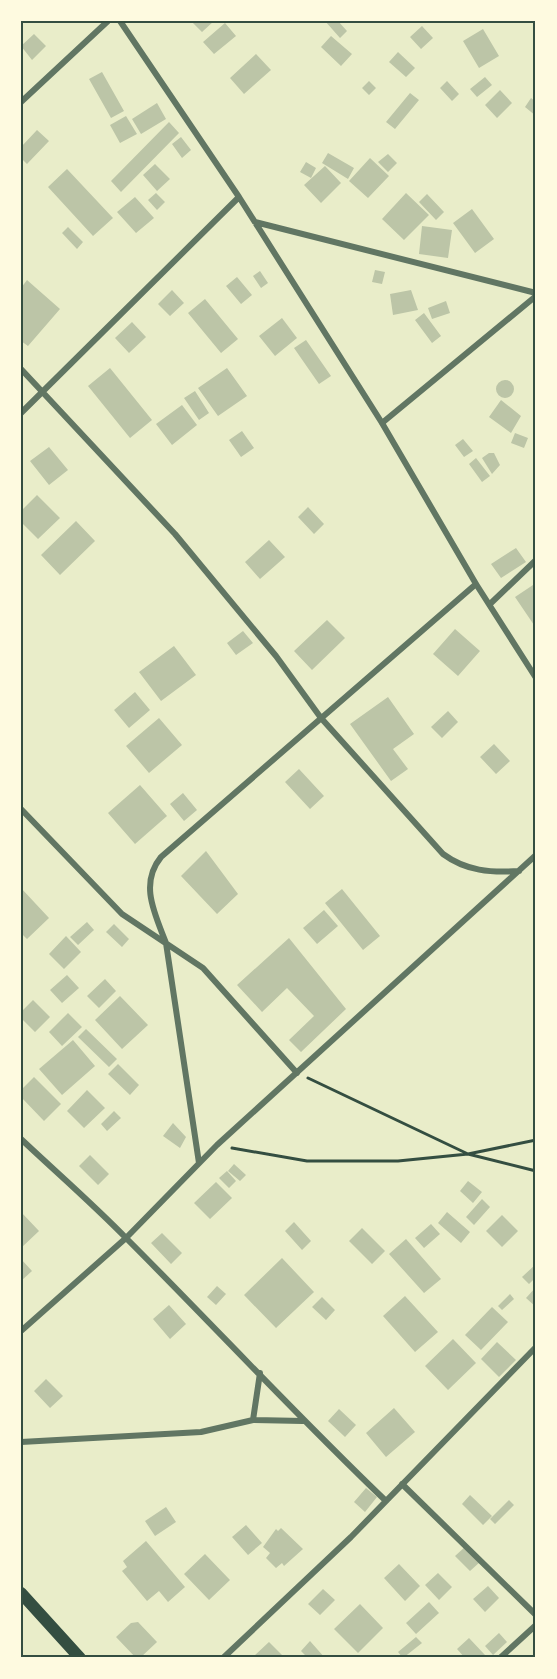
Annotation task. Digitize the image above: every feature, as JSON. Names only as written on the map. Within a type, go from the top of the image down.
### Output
[{"type":"main road","points":[[21,1593],[81,1658]]},
{"type":"street","points":[[21,102],[108,21]]},
{"type":"street","points":[[120,21],[255,222],[382,423],[476,584],[536,678]]},
{"type":"street","points":[[21,413],[239,197]]},
{"type":"street","points":[[255,222],[536,294]]},
{"type":"street","points":[[382,423],[536,294]]},
{"type":"street","points":[[21,369],[175,534],[228,595],[321,718],[443,854],[458,865],[478,870],[498,873],[519,871]]},
{"type":"street","points":[[490,604],[536,560]]},
{"type":"street","points":[[199,1163],[166,944],[154,912],[149,888],[150,870],[161,857],[476,584]]},
{"type":"street","points":[[21,809],[122,914],[203,968],[297,1072]]},
{"type":"street","points":[[21,1331],[126,1238],[217,1145],[536,855]]},
{"type":"street","points":[[21,1139],[126,1238],[303,1421],[386,1501]]},
{"type":"street","points":[[223,1658],[386,1501],[536,1347]]},
{"type":"street","points":[[253,1420],[260,1374]]},
{"type":"street","points":[[21,1442],[201,1432],[253,1420],[303,1421]]},
{"type":"street","points":[[402,1484],[536,1615]]},
{"type":"street","points":[[500,1658],[536,1625]]},
{"type":"path","points":[[297,1072],[468,1154],[536,1171]]},
{"type":"path","points":[[217,1145],[307,1161],[398,1161],[468,1154],[536,1140]]},
{"type":"building","points":[[191,21],[214,21],[202,32]]},
{"type":"building","points":[[325,21],[338,21],[347,31],[340,38]]},
{"type":"building","points":[[225,23],[236,36],[214,54],[203,42]]},
{"type":"building","points":[[422,26],[433,38],[421,49],[410,37]]},
{"type":"building","points":[[483,29],[499,56],[479,68],[463,41]]},
{"type":"building","points":[[34,34],[46,46],[32,60],[21,46]]},
{"type":"building","points":[[331,36],[352,54],[341,66],[321,47]]},
{"type":"building","points":[[398,52],[415,68],[406,77],[389,62]]},
{"type":"building","points":[[256,54],[271,70],[244,94],[230,78]]},
{"type":"building","points":[[102,72],[124,111],[111,118],[89,79]]},
{"type":"building","points":[[485,77],[492,85],[477,97],[470,89]]},
{"type":"building","points":[[369,81],[376,88],[369,95],[362,88]]},
{"type":"building","points":[[447,81],[459,94],[452,101],[440,88]]},
{"type":"building","points":[[500,90],[512,103],[497,118],[485,105]]},
{"type":"building","points":[[410,93],[419,100],[395,129],[386,122]]},
{"type":"building","points":[[531,98],[536,102],[536,116],[525,107]]},
{"type":"building","points":[[157,103],[166,119],[141,134],[132,119]]},
{"type":"building","points":[[126,116],[137,134],[120,143],[110,125]]},
{"type":"building","points":[[169,122],[179,133],[121,192],[111,181]]},
{"type":"building","points":[[37,130],[49,141],[27,164],[21,158],[21,147]]},
{"type":"building","points":[[181,137],[191,150],[182,158],[172,144]]},
{"type":"building","points":[[328,153],[354,168],[348,179],[322,163]]},
{"type":"building","points":[[388,154],[397,163],[388,172],[378,162]]},
{"type":"building","points":[[370,158],[389,176],[368,198],[349,181]]},
{"type":"building","points":[[306,162],[316,168],[311,178],[300,172]]},
{"type":"building","points":[[155,164],[170,179],[157,191],[143,175]]},
{"type":"building","points":[[325,166],[341,183],[321,203],[304,185]]},
{"type":"building","points":[[67,169],[113,218],[93,236],[48,187]]},
{"type":"building","points":[[156,193],[165,202],[157,210],[148,200]]},
{"type":"building","points":[[406,193],[429,215],[404,240],[382,219]]},
{"type":"building","points":[[427,194],[444,212],[436,220],[419,202]]},
{"type":"building","points":[[135,197],[154,218],[136,233],[117,212]]},
{"type":"building","points":[[472,209],[494,239],[475,253],[453,223]]},
{"type":"building","points":[[422,226],[452,230],[448,258],[419,254]]},
{"type":"building","points":[[68,227],[83,242],[77,249],[62,233]]},
{"type":"building","points":[[375,270],[385,272],[382,284],[372,282]]},
{"type":"building","points":[[260,271],[268,283],[261,288],[253,276]]},
{"type":"building","points":[[237,277],[252,295],[241,304],[226,286]]},
{"type":"building","points":[[27,280],[60,309],[28,346],[21,341],[21,288]]},
{"type":"building","points":[[172,290],[184,303],[170,316],[158,304]]},
{"type":"building","points":[[411,290],[418,310],[393,315],[390,294]]},
{"type":"building","points":[[205,299],[238,339],[221,353],[188,313]]},
{"type":"building","points":[[446,301],[450,313],[432,319],[428,308]]},
{"type":"building","points":[[424,313],[441,336],[432,343],[415,320]]},
{"type":"building","points":[[282,318],[297,338],[275,356],[259,336]]},
{"type":"building","points":[[132,322],[146,337],[129,353],[115,338]]},
{"type":"building","points":[[306,340],[331,376],[319,384],[294,348]]},
{"type":"building","points":[[110,368],[152,420],[130,438],[88,386]]},
{"type":"building","points":[[227,368],[247,396],[218,416],[198,388]]},
{"type":"building","points":[[505,380],[511,383],[514,389],[511,395],[505,398],[499,395],[496,389],[499,383]]},
{"type":"building","points":[[195,391],[209,413],[199,420],[184,398]]},
{"type":"building","points":[[501,400],[521,416],[511,433],[489,417]]},
{"type":"building","points":[[182,405],[197,425],[172,445],[156,424]]},
{"type":"building","points":[[242,431],[254,448],[241,457],[229,440]]},
{"type":"building","points":[[515,433],[528,438],[524,448],[511,443]]},
{"type":"building","points":[[463,439],[473,451],[464,457],[455,445]]},
{"type":"building","points":[[49,447],[68,470],[49,485],[30,461]]},
{"type":"building","points":[[489,453],[494,453],[500,465],[492,474],[482,458]]},
{"type":"building","points":[[476,458],[490,476],[482,482],[469,464]]},
{"type":"building","points":[[37,495],[60,518],[38,539],[21,522],[21,511]]},
{"type":"building","points":[[308,507],[324,524],[314,534],[298,517]]},
{"type":"building","points":[[76,521],[95,541],[60,575],[41,555]]},
{"type":"building","points":[[269,540],[285,557],[260,579],[245,562]]},
{"type":"building","points":[[516,548],[526,562],[501,578],[491,564]]},
{"type":"building","points":[[536,583],[536,628],[515,597]]},
{"type":"building","points":[[327,620],[345,638],[312,670],[294,651]]},
{"type":"building","points":[[455,629],[480,651],[458,676],[433,654]]},
{"type":"building","points":[[243,631],[253,643],[236,655],[227,643]]},
{"type":"building","points":[[174,646],[196,675],[161,701],[139,672]]},
{"type":"building","points":[[135,692],[150,710],[129,728],[114,710]]},
{"type":"building","points":[[388,697],[414,734],[393,749],[408,769],[391,781],[350,724]]},
{"type":"building","points":[[448,711],[458,722],[442,738],[431,727]]},
{"type":"building","points":[[159,718],[182,745],[149,773],[126,746]]},
{"type":"building","points":[[494,744],[510,761],[496,774],[480,757]]},
{"type":"building","points":[[299,769],[324,796],[310,809],[285,782]]},
{"type":"building","points":[[140,785],[167,816],[135,844],[108,813]]},
{"type":"building","points":[[183,793],[197,810],[184,821],[170,804]]},
{"type":"building","points":[[206,851],[238,894],[217,914],[181,876]]},
{"type":"building","points":[[21,888],[49,918],[27,939],[21,933]]},
{"type":"building","points":[[342,889],[380,936],[363,950],[325,903]]},
{"type":"building","points":[[324,910],[338,926],[317,944],[303,928]]},
{"type":"building","points":[[87,922],[94,930],[78,945],[70,937]]},
{"type":"building","points":[[114,924],[129,939],[122,947],[106,932]]},
{"type":"building","points":[[66,936],[81,952],[64,969],[49,954]]},
{"type":"building","points":[[289,938],[346,1009],[301,1052],[289,1040],[314,1016],[287,988],[262,1012],[237,985]]},
{"type":"building","points":[[67,975],[79,988],[62,1003],[50,990]]},
{"type":"building","points":[[105,979],[116,991],[99,1008],[87,996]]},
{"type":"building","points":[[120,996],[148,1025],[122,1049],[95,1020]]},
{"type":"building","points":[[33,1000],[50,1017],[35,1032],[21,1018],[21,1012]]},
{"type":"building","points":[[68,1013],[82,1027],[62,1046],[49,1032]]},
{"type":"building","points":[[86,1029],[117,1059],[109,1067],[78,1037]]},
{"type":"building","points":[[73,1040],[95,1066],[62,1095],[39,1069]]},
{"type":"building","points":[[118,1064],[139,1085],[130,1095],[108,1074]]},
{"type":"building","points":[[34,1077],[61,1104],[44,1121],[21,1097],[21,1090]]},
{"type":"building","points":[[87,1090],[105,1108],[84,1128],[67,1111]]},
{"type":"building","points":[[114,1111],[121,1118],[107,1131],[101,1124]]},
{"type":"building","points":[[173,1123],[186,1137],[180,1148],[163,1136]]},
{"type":"building","points":[[90,1155],[109,1174],[98,1185],[79,1166]]},
{"type":"building","points":[[234,1164],[246,1175],[240,1181],[228,1171]]},
{"type":"building","points":[[227,1171],[236,1181],[229,1188],[219,1178]]},
{"type":"building","points":[[468,1181],[482,1192],[473,1203],[460,1191]]},
{"type":"building","points":[[216,1182],[232,1198],[210,1219],[194,1203]]},
{"type":"building","points":[[482,1199],[490,1207],[474,1225],[466,1217]]},
{"type":"building","points":[[21,1212],[39,1231],[21,1248]]},
{"type":"building","points":[[447,1212],[470,1232],[461,1243],[438,1223]]},
{"type":"building","points":[[502,1215],[518,1231],[502,1247],[486,1231]]},
{"type":"building","points":[[294,1222],[311,1241],[302,1250],[285,1231]]},
{"type":"building","points":[[431,1224],[440,1234],[424,1248],[415,1238]]},
{"type":"building","points":[[362,1228],[385,1251],[372,1264],[349,1241]]},
{"type":"building","points":[[162,1233],[182,1253],[171,1264],[151,1243]]},
{"type":"building","points":[[406,1239],[441,1279],[424,1293],[389,1254]]},
{"type":"building","points":[[282,1258],[314,1292],[276,1328],[244,1295]]},
{"type":"building","points":[[21,1259],[32,1271],[21,1281]]},
{"type":"building","points":[[536,1264],[536,1277],[529,1284],[522,1277]]},
{"type":"building","points":[[217,1286],[226,1294],[216,1305],[207,1297]]},
{"type":"building","points":[[536,1287],[536,1307],[526,1298]]},
{"type":"building","points":[[510,1294],[514,1299],[502,1310],[498,1306]]},
{"type":"building","points":[[405,1296],[438,1332],[415,1352],[383,1316]]},
{"type":"building","points":[[322,1297],[335,1310],[326,1320],[312,1307]]},
{"type":"building","points":[[169,1305],[186,1324],[170,1339],[153,1319]]},
{"type":"building","points":[[492,1307],[508,1322],[481,1350],[465,1335]]},
{"type":"building","points":[[453,1339],[476,1363],[448,1390],[425,1366]]},
{"type":"building","points":[[497,1342],[516,1360],[499,1377],[481,1359]]},
{"type":"building","points":[[46,1379],[63,1396],[50,1408],[34,1391]]},
{"type":"building","points":[[394,1408],[415,1432],[386,1457],[366,1433]]},
{"type":"building","points":[[339,1409],[356,1425],[345,1437],[328,1421]]},
{"type":"building","points":[[366,1488],[377,1497],[365,1512],[354,1502]]},
{"type":"building","points":[[470,1495],[492,1516],[483,1525],[462,1504]]},
{"type":"building","points":[[509,1500],[514,1505],[495,1524],[490,1519]]},
{"type":"building","points":[[166,1507],[176,1522],[155,1536],[145,1521]]},
{"type":"building","points":[[246,1525],[262,1543],[248,1555],[232,1537]]},
{"type":"building","points":[[281,1528],[303,1549],[284,1566],[282,1563],[276,1568],[266,1558],[270,1553],[263,1547],[276,1529],[278,1531]]},
{"type":"building","points":[[146,1541],[185,1587],[168,1602],[159,1591],[147,1601],[122,1571],[127,1567],[123,1561]]},
{"type":"building","points":[[466,1546],[480,1562],[470,1571],[455,1556]]},
{"type":"building","points":[[205,1554],[230,1580],[209,1600],[184,1574]]},
{"type":"building","points":[[399,1564],[420,1586],[405,1601],[384,1578]]},
{"type":"building","points":[[438,1573],[452,1587],[439,1600],[425,1585]]},
{"type":"building","points":[[488,1586],[499,1598],[485,1612],[473,1599]]},
{"type":"building","points":[[323,1589],[335,1600],[320,1615],[308,1604]]},
{"type":"building","points":[[429,1602],[439,1613],[416,1634],[406,1623]]},
{"type":"building","points":[[360,1604],[383,1628],[358,1653],[334,1629]]},
{"type":"building","points":[[138,1622],[157,1642],[140,1658],[136,1658],[116,1637],[131,1623]]},
{"type":"building","points":[[499,1633],[507,1642],[493,1655],[485,1646]]},
{"type":"building","points":[[416,1637],[422,1643],[403,1658],[398,1652]]},
{"type":"building","points":[[469,1638],[485,1655],[482,1658],[465,1658],[457,1649]]},
{"type":"building","points":[[310,1641],[325,1658],[308,1658],[301,1651]]},
{"type":"building","points":[[269,1642],[285,1658],[252,1658]]}]
